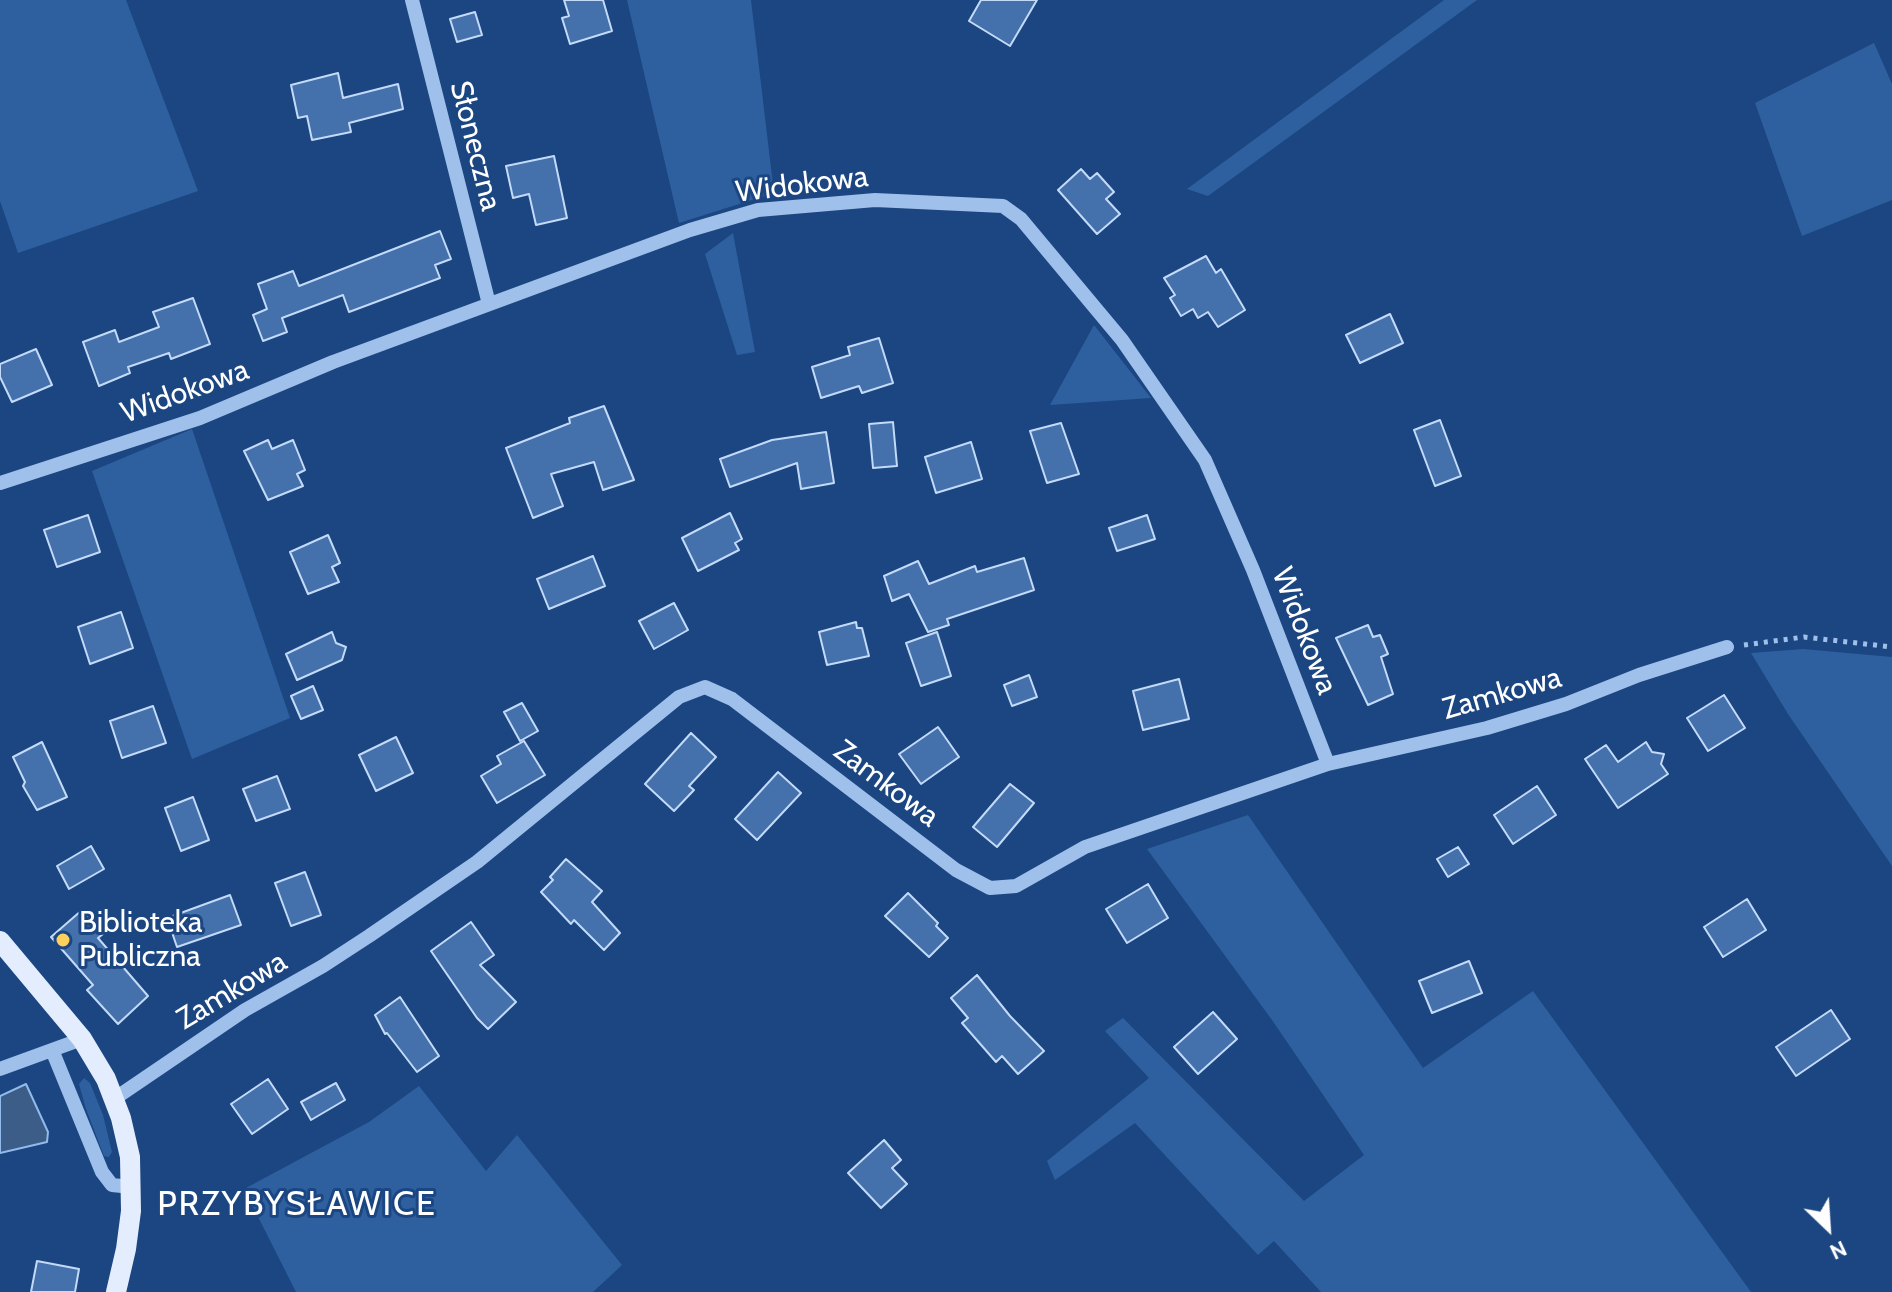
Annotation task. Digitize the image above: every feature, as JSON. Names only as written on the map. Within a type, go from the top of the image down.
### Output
[{"type":"main road","points":[[0,941],[82,1039],[114,1099],[126,1138],[132,1187],[128,1240],[116,1292]]},
{"type":"street","name":"Słoneczna","points":[[412,0],[489,304]]},
{"type":"street","name":"Widokowa","points":[[0,483],[200,418],[333,362],[690,230],[758,210],[875,200],[1003,206],[1021,219],[1122,340],[1205,460],[1253,570],[1328,764]]},
{"type":"street","name":"Zamkowa","points":[[114,1099],[245,1010],[369,936],[477,862],[679,697],[705,687],[732,699],[956,870],[990,888],[1016,886],[1085,847],[1328,764],[1487,728],[1566,704],[1639,675],[1727,647]]},
{"type":"street","points":[[0,1069],[82,1039]]},
{"type":"street","points":[[52,1050],[102,1172],[112,1185],[132,1187]]},
{"type":"path","points":[[1727,647],[1804,637],[1892,647]]},
{"type":"shaded area","points":[[0,0],[126,0],[198,191],[18,253],[0,201]]},
{"type":"shaded area","points":[[627,0],[751,0],[774,193],[679,223]]},
{"type":"shaded area","points":[[1444,0],[1477,0],[1208,196],[1187,189]]},
{"type":"shaded area","points":[[1874,43],[1892,84],[1892,200],[1802,236],[1755,103]]},
{"type":"shaded area","points":[[733,233],[755,352],[737,355],[705,254]]},
{"type":"shaded area","points":[[1094,325],[1151,398],[1050,405]]},
{"type":"shaded area","points":[[192,429],[290,718],[192,759],[92,471]]},
{"type":"shaded area","points":[[1803,649],[1892,657],[1892,866],[1788,714],[1751,653]]},
{"type":"shaded area","points":[[1248,815],[1423,1068],[1533,991],[1751,1292],[1321,1292],[1274,1241],[1258,1255],[1135,1123],[1055,1180],[1047,1161],[1149,1078],[1105,1031],[1123,1018],[1304,1201],[1364,1155],[1272,1020],[1147,849]]},
{"type":"shaded area","points":[[84,1078],[90,1083],[103,1115],[112,1152],[109,1157],[104,1156],[86,1109],[79,1084]]},
{"type":"shaded area","points":[[26,1084],[48,1132],[47,1142],[0,1153],[0,1096]]},
{"type":"shaded area","points":[[419,1086],[486,1171],[517,1135],[622,1265],[593,1292],[296,1292],[244,1189],[369,1122]]},
{"type":"building","points":[[564,0],[603,0],[612,31],[570,44],[562,18],[569,16]]},
{"type":"building","points":[[981,0],[1037,0],[1010,46],[969,21]]},
{"type":"building","points":[[475,12],[482,35],[457,42],[450,19]]},
{"type":"building","points":[[338,73],[343,98],[398,84],[403,109],[349,123],[351,132],[312,140],[307,116],[298,118],[291,85]]},
{"type":"building","points":[[554,156],[567,218],[536,225],[529,194],[513,198],[506,166]]},
{"type":"building","points":[[1081,169],[1090,179],[1097,173],[1114,192],[1106,199],[1120,214],[1097,234],[1058,190]]},
{"type":"building","points":[[440,231],[451,259],[435,265],[440,278],[349,312],[343,295],[282,318],[287,332],[263,341],[253,315],[267,309],[258,284],[293,271],[299,286]]},
{"type":"building","points":[[1206,256],[1216,273],[1221,269],[1245,310],[1218,327],[1208,312],[1198,318],[1193,309],[1181,316],[1170,298],[1175,295],[1164,278]]},
{"type":"building","points":[[193,298],[210,344],[171,359],[169,353],[128,367],[130,373],[99,386],[83,342],[115,330],[119,342],[159,327],[153,312]]},
{"type":"building","points":[[1390,314],[1403,343],[1360,363],[1346,335]]},
{"type":"building","points":[[879,338],[893,383],[862,393],[859,386],[821,398],[812,367],[850,355],[848,347]]},
{"type":"building","points":[[36,349],[52,385],[12,402],[0,377],[0,364]]},
{"type":"building","points":[[604,406],[634,480],[603,490],[594,462],[551,474],[563,506],[533,518],[506,448],[570,423],[569,418]]},
{"type":"building","points":[[1440,420],[1461,476],[1435,486],[1414,430]]},
{"type":"building","points":[[893,422],[897,466],[873,468],[869,424]]},
{"type":"building","points":[[1061,423],[1079,474],[1047,483],[1030,431]]},
{"type":"building","points":[[826,432],[834,483],[801,489],[797,463],[730,487],[720,459],[772,440]]},
{"type":"building","points":[[268,440],[272,449],[293,440],[305,470],[297,474],[303,486],[268,500],[244,451]]},
{"type":"building","points":[[971,442],[982,479],[936,493],[925,457]]},
{"type":"building","points":[[730,513],[742,539],[735,543],[739,550],[698,571],[682,538]]},
{"type":"building","points":[[88,515],[100,552],[57,567],[44,530]]},
{"type":"building","points":[[1147,515],[1155,539],[1117,551],[1109,528]]},
{"type":"building","points":[[328,535],[340,563],[332,567],[339,582],[308,594],[290,552]]},
{"type":"building","points":[[593,556],[605,586],[549,609],[537,579]]},
{"type":"building","points":[[1024,558],[1034,590],[947,619],[949,625],[928,632],[909,594],[892,601],[884,576],[918,561],[929,584],[975,566],[977,572]]},
{"type":"building","points":[[674,603],[688,630],[654,649],[639,621]]},
{"type":"building","points":[[121,612],[133,648],[90,664],[78,627]]},
{"type":"building","points":[[856,622],[857,628],[862,628],[869,656],[827,665],[819,632]]},
{"type":"building","points":[[1368,625],[1373,637],[1380,635],[1388,654],[1381,657],[1393,694],[1368,705],[1336,638]]},
{"type":"building","points":[[332,632],[336,643],[346,647],[342,660],[297,680],[286,654]]},
{"type":"building","points":[[937,632],[951,676],[921,686],[906,643]]},
{"type":"building","points":[[1029,675],[1037,697],[1012,706],[1004,685]]},
{"type":"building","points":[[1179,679],[1189,719],[1143,730],[1133,691]]},
{"type":"building","points":[[313,686],[323,710],[301,719],[291,696]]},
{"type":"building","points":[[1724,695],[1745,728],[1708,751],[1687,718]]},
{"type":"building","points":[[522,703],[538,731],[520,741],[504,712]]},
{"type":"building","points":[[153,706],[166,743],[122,758],[110,721]]},
{"type":"building","points":[[938,727],[959,757],[921,784],[899,754]]},
{"type":"building","points":[[691,733],[716,757],[689,786],[694,790],[674,811],[645,784]]},
{"type":"building","points":[[396,737],[413,773],[376,791],[359,755]]},
{"type":"building","points":[[524,741],[545,775],[497,803],[481,776],[501,764],[497,756]]},
{"type":"building","points":[[42,742],[67,797],[37,810],[23,786],[25,782],[13,757]]},
{"type":"building","points":[[1646,742],[1652,752],[1664,754],[1661,764],[1668,774],[1618,808],[1585,759],[1606,745],[1618,762]]},
{"type":"building","points":[[778,772],[801,793],[757,840],[735,819]]},
{"type":"building","points":[[277,776],[290,809],[256,821],[243,789]]},
{"type":"building","points":[[1010,784],[1034,803],[997,847],[973,827]]},
{"type":"building","points":[[1537,786],[1556,815],[1513,844],[1494,815]]},
{"type":"building","points":[[193,797],[209,840],[181,851],[165,808]]},
{"type":"building","points":[[91,846],[104,869],[69,889],[57,866]]},
{"type":"building","points":[[1458,847],[1469,864],[1448,877],[1437,859]]},
{"type":"building","points":[[566,859],[602,891],[592,902],[620,933],[604,950],[574,920],[571,924],[541,892]]},
{"type":"building","points":[[305,872],[321,915],[291,926],[275,883]]},
{"type":"building","points":[[1148,884],[1168,918],[1127,943],[1106,909]]},
{"type":"building","points":[[908,893],[938,923],[936,926],[948,938],[929,957],[885,916]]},
{"type":"building","points":[[230,895],[241,925],[177,947],[167,918]]},
{"type":"building","points":[[1747,899],[1766,930],[1723,957],[1704,927]]},
{"type":"building","points":[[82,910],[103,934],[98,938],[148,996],[118,1024],[87,990],[93,985],[51,937]]},
{"type":"building","points":[[471,922],[494,955],[480,965],[516,1002],[488,1029],[431,951]]},
{"type":"building","points":[[1469,961],[1482,993],[1432,1013],[1419,981]]},
{"type":"building","points":[[977,975],[1044,1051],[1018,1074],[1002,1056],[996,1062],[962,1023],[968,1018],[951,998]]},
{"type":"building","points":[[400,997],[439,1056],[417,1072],[385,1034],[375,1015]]},
{"type":"building","points":[[1831,1010],[1850,1039],[1796,1076],[1776,1047]]},
{"type":"building","points":[[1213,1012],[1237,1039],[1198,1074],[1174,1047]]},
{"type":"building","points":[[268,1079],[288,1109],[252,1134],[231,1104]]},
{"type":"building","points":[[336,1083],[345,1100],[311,1120],[301,1102]]},
{"type":"building","points":[[884,1140],[901,1160],[892,1168],[907,1184],[881,1208],[848,1173]]},
{"type":"building","points":[[37,1261],[79,1269],[75,1292],[31,1292]]},
{"type":"place","name":"Biblioteka Publiczna","points":[[63,940]]},
{"type":"district","name":"PRZYBYSŁAWICE","points":[[297,1205]]}]
